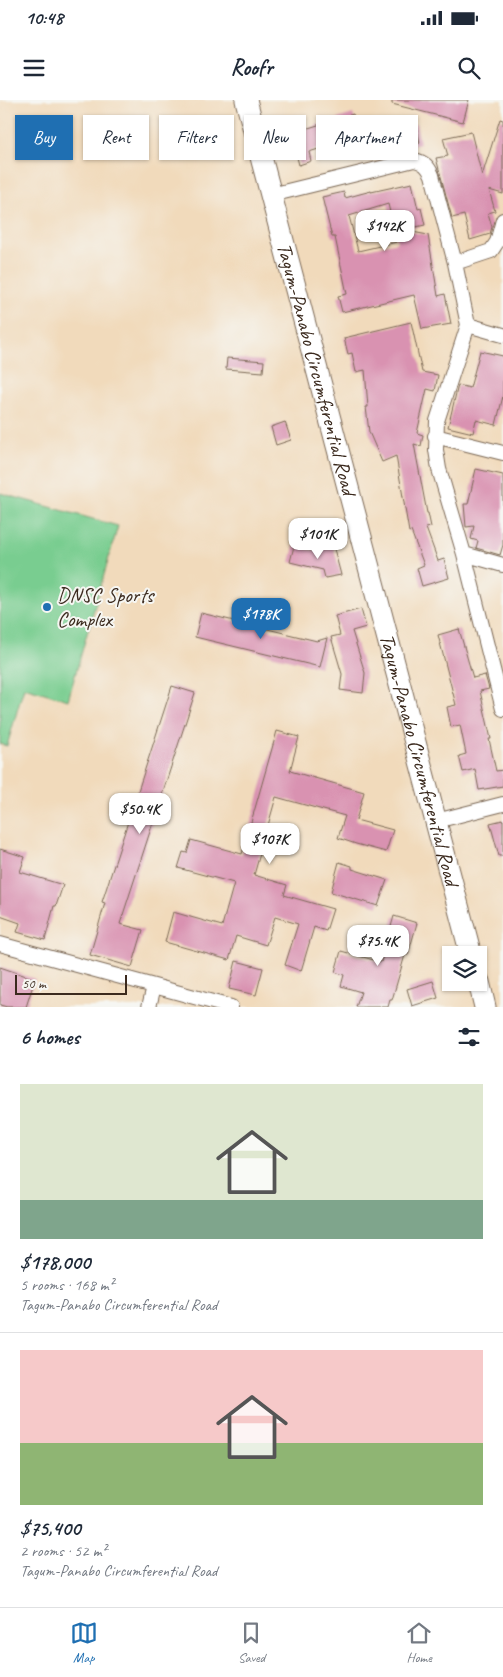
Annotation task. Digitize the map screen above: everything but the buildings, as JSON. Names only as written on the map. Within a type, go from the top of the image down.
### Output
[{"type":"main road","name":"Tagum-Panabo Circumferential Road","points":[[246,100],[470,946]]},
{"type":"main road","points":[[481,991],[485,1007]]},
{"type":"street","points":[[271,195],[414,160],[422,162],[428,167],[432,175],[468,325],[440,408],[435,436],[436,450],[439,469],[499,675],[503,709]]},
{"type":"street","points":[[454,263],[491,251],[497,242],[503,220]]},
{"type":"street","points":[[468,325],[503,335]]},
{"type":"street","points":[[435,436],[503,453]]},
{"type":"street","points":[[464,554],[503,565]]},
{"type":"street","points":[[436,821],[503,804]]},
{"type":"street","points":[[0,944],[231,1007]]},
{"type":"street","points":[[149,1007],[154,986]]},
{"type":"green space","name":"DNSC Sports Complex","points":[[0,493],[118,526],[68,700],[24,687],[7,746],[0,744]]},
{"type":"place","name":"DNSC Sports Complex","points":[[47,607]]}]
